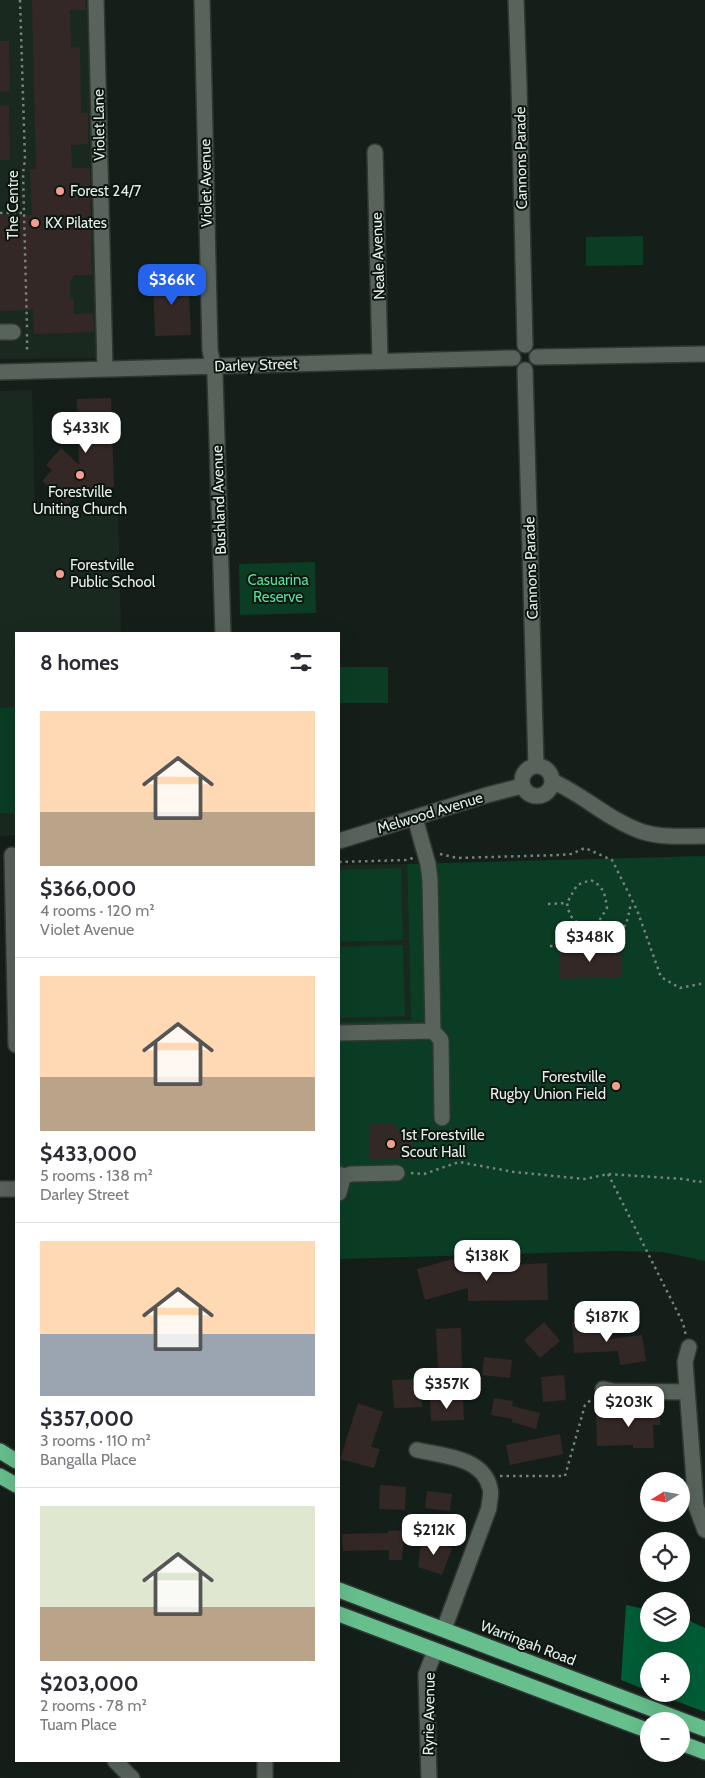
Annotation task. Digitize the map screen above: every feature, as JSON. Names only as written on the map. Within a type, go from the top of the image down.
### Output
[{"type":"highway","points":[[0,1451],[15,1460]]},
{"type":"highway","points":[[0,1476],[15,1485]]},
{"type":"highway","name":"Warringah Road","points":[[340,1590],[705,1729]]},
{"type":"highway","points":[[340,1614],[640,1728]]},
{"type":"highway","points":[[435,1651],[444,1629]]},
{"type":"highway","points":[[690,1746],[705,1752]]},
{"type":"street","name":"Violet Lane","points":[[96,0],[105,369]]},
{"type":"street","name":"Violet Avenue","points":[[202,0],[210,350],[213,366]]},
{"type":"street","name":"Cannons Parade","points":[[516,0],[525,345]]},
{"type":"street","name":"Neale Avenue","points":[[375,152],[380,361]]},
{"type":"street","points":[[525,345],[535,350],[537,358],[535,365],[529,370],[518,368],[513,358],[518,348],[525,345]]},
{"type":"street","points":[[537,358],[705,354]]},
{"type":"street","name":"Darley Street","points":[[0,372],[513,358]]},
{"type":"street","name":"Bushland Avenue","points":[[213,366],[224,632]]},
{"type":"street","name":"Cannons Parade","points":[[525,370],[536,766]]},
{"type":"street","points":[[536,766],[546,769],[552,781],[549,791],[541,796],[532,796],[522,786],[524,772],[536,766]]},
{"type":"street","points":[[552,781],[565,787],[609,815],[643,832],[665,836],[705,836]]},
{"type":"street","name":"Melwood Avenue","points":[[340,841],[522,786]]},
{"type":"street","points":[[415,818],[430,880],[433,1031],[441,1040],[442,1118]]},
{"type":"street","points":[[9,855],[15,1018]]},
{"type":"street","points":[[340,1033],[433,1031]]},
{"type":"street","points":[[340,1191],[342,1186],[340,1176],[397,1172]]},
{"type":"street","points":[[0,1189],[15,1189]]},
{"type":"street","points":[[690,1347],[685,1362],[687,1392],[698,1439],[696,1506],[705,1530]]},
{"type":"street","points":[[603,1389],[613,1392],[687,1392]]},
{"type":"street","points":[[417,1450],[469,1462],[482,1472],[491,1489],[489,1508],[444,1629]]},
{"type":"street","name":"Ryrie Avenue","points":[[429,1778],[426,1674],[435,1651]]},
{"type":"street","points":[[117,1762],[132,1778]]},
{"type":"street","points":[[265,1762],[265,1778]]},
{"type":"path","name":"The Centre","points":[[20,0],[28,350]]},
{"type":"path","points":[[0,213],[24,213]]},
{"type":"path","points":[[340,862],[406,860],[425,854],[439,853],[457,858],[571,854],[585,848],[612,860],[637,910],[661,977],[680,988],[705,983]]},
{"type":"path","points":[[590,880],[600,884],[606,898],[607,908],[599,921],[587,925],[577,922],[568,914],[567,903],[577,885],[590,880]]},
{"type":"path","points":[[550,946],[580,945],[604,931],[608,938],[613,936],[627,924],[632,901]]},
{"type":"path","points":[[548,904],[567,903]]},
{"type":"path","points":[[397,1172],[424,1174],[459,1162],[514,1172],[585,1178],[608,1174],[684,1179],[698,1182],[705,1181]]},
{"type":"path","points":[[608,1174],[683,1323],[690,1347]]},
{"type":"path","points":[[498,1484],[500,1476],[565,1476],[585,1405],[603,1389]]},
{"type":"shaded area","points":[[0,0],[87,0],[99,358],[0,359]]},
{"type":"shaded area","name":"Forestville Public School","points":[[32,390],[35,515],[118,513],[121,632],[15,632],[15,835],[0,836],[0,391]]},
{"type":"shaded area","points":[[407,864],[411,1021],[340,1022],[340,865]]},
{"type":"green space","points":[[643,236],[643,265],[586,266],[586,237]]},
{"type":"green space","name":"Casuarina Reserve","points":[[315,562],[316,613],[240,615],[239,564]]},
{"type":"green space","points":[[340,667],[388,667],[388,703],[340,703]]},
{"type":"green space","points":[[15,707],[15,814],[0,813],[0,708]]},
{"type":"green space","points":[[705,856],[705,1261],[663,1252],[614,1251],[340,1259],[340,1022],[411,1020],[407,864]]},
{"type":"green space","points":[[401,868],[403,940],[340,942],[340,870]]},
{"type":"green space","points":[[403,945],[405,1016],[340,1018],[340,947]]},
{"type":"green space","points":[[626,1605],[640,1608],[640,1642],[690,1642],[690,1621],[705,1628],[705,1712],[678,1702],[690,1702],[690,1652],[640,1652],[640,1687],[621,1680]]},
{"type":"building","points":[[32,0],[85,0],[86,10],[70,10],[71,48],[80,47],[81,113],[88,113],[88,144],[71,145],[72,168],[90,168],[92,275],[74,275],[70,282],[70,299],[74,299],[74,314],[93,314],[94,332],[34,334],[33,310],[0,311],[0,215],[32,215],[30,169],[36,169]]},
{"type":"building","points":[[0,41],[9,41],[10,91],[0,92]]},
{"type":"building","points":[[0,106],[9,106],[10,160],[0,160]]},
{"type":"building","points":[[188,275],[191,335],[155,336],[153,276]]},
{"type":"building","points":[[111,398],[114,487],[91,488],[91,497],[73,498],[67,505],[42,481],[52,470],[46,465],[61,448],[79,465],[77,399]]},
{"type":"building","points":[[559,948],[621,949],[622,977],[560,979]]},
{"type":"building","name":"1st Forestville Scout Hall","points":[[369,1123],[395,1123],[396,1130],[412,1130],[413,1159],[370,1160]]},
{"type":"building","points":[[453,1259],[456,1271],[510,1269],[510,1265],[547,1263],[548,1300],[468,1301],[468,1288],[425,1300],[417,1269]]},
{"type":"building","points":[[602,1321],[603,1340],[642,1335],[646,1361],[620,1365],[618,1351],[574,1353],[572,1322]]},
{"type":"building","points":[[544,1322],[560,1341],[540,1358],[524,1340]]},
{"type":"building","points":[[461,1328],[462,1370],[438,1371],[436,1329]]},
{"type":"building","points":[[484,1357],[512,1360],[510,1378],[482,1375]]},
{"type":"building","points":[[564,1375],[566,1400],[543,1402],[541,1377]]},
{"type":"building","points":[[421,1379],[422,1407],[394,1408],[392,1380]]},
{"type":"building","points":[[463,1398],[464,1420],[431,1421],[430,1399]]},
{"type":"building","points":[[494,1398],[513,1401],[512,1406],[540,1413],[536,1429],[512,1422],[512,1419],[491,1415]]},
{"type":"building","points":[[358,1403],[383,1412],[371,1447],[380,1449],[374,1468],[340,1459]]},
{"type":"building","points":[[625,1407],[660,1407],[660,1425],[653,1425],[654,1448],[633,1448],[633,1445],[597,1446],[596,1416],[625,1415]]},
{"type":"building","points":[[560,1434],[563,1454],[510,1465],[506,1445]]},
{"type":"building","points":[[380,1485],[406,1487],[405,1510],[379,1509]]},
{"type":"building","points":[[427,1491],[452,1494],[450,1511],[425,1508]]},
{"type":"building","points":[[404,1530],[402,1560],[389,1560],[389,1550],[343,1551],[342,1534],[388,1533],[388,1531]]},
{"type":"building","points":[[422,1537],[452,1548],[442,1575],[418,1567]]},
{"type":"place","name":"Forest 24/7","points":[[60,191]]},
{"type":"place","name":"KX Pilates","points":[[35,223]]},
{"type":"place","name":"Forestville Uniting Church","points":[[80,475]]},
{"type":"place","name":"Forestville Public School","points":[[60,574]]},
{"type":"place","name":"Forestville Rugby Union Field","points":[[616,1086]]},
{"type":"place","name":"1st Forestville Scout Hall","points":[[391,1144]]}]
